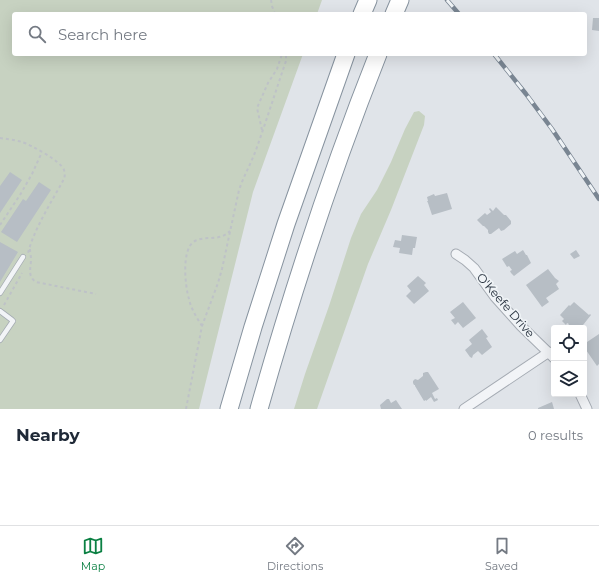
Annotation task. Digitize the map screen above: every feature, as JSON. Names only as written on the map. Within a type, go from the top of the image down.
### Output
[{"type":"highway","points":[[363,12],[368,0]]},
{"type":"highway","points":[[229,409],[253,327],[286,224],[345,56]]},
{"type":"highway","points":[[259,409],[321,209],[377,56]]},
{"type":"street","name":"O'Keefe Drive","points":[[456,254],[474,268],[495,297],[521,326],[551,355]]},
{"type":"street","points":[[464,409],[551,355]]},
{"type":"street","points":[[581,397],[587,409]]},
{"type":"lane","points":[[0,293],[23,257]]},
{"type":"lane","points":[[0,310],[13,322],[0,340]]},
{"type":"path","points":[[271,0],[274,12]]},
{"type":"path","points":[[262,134],[257,108],[268,83],[277,69],[281,56]]},
{"type":"path","points":[[186,409],[202,326],[218,283],[226,255],[241,183],[251,163],[262,134],[286,62],[286,56]]},
{"type":"path","points":[[0,138],[21,142],[31,146],[60,164],[64,169],[64,179],[40,223],[29,248],[28,254]]},
{"type":"path","points":[[0,225],[32,174],[42,152]]},
{"type":"path","points":[[202,326],[193,310],[187,293],[187,253],[192,244],[196,241],[200,239],[221,237],[226,235],[230,230]]},
{"type":"path","points":[[29,248],[31,258],[30,273],[36,282],[96,294]]},
{"type":"path","points":[[0,310],[24,270]]},
{"type":"green space","points":[[0,0],[322,0],[318,12],[12,12],[12,56],[302,56],[253,192],[199,409],[0,409]]},
{"type":"green space","points":[[419,111],[425,116],[424,125],[368,264],[317,409],[294,409],[351,238],[361,214],[377,190],[414,112]]},
{"type":"building","points":[[593,18],[599,18],[599,31],[592,30]]},
{"type":"building","points":[[10,172],[22,180],[0,213],[0,186]]},
{"type":"building","points":[[39,182],[51,190],[17,242],[1,232],[23,199],[26,201]]},
{"type":"building","points":[[447,193],[452,209],[432,215],[427,197],[434,194],[435,196]]},
{"type":"building","points":[[496,207],[504,215],[506,215],[511,221],[511,224],[504,230],[501,231],[499,228],[489,234],[488,230],[477,220],[485,213],[487,215],[491,212],[489,209],[490,208],[493,211]]},
{"type":"building","points":[[402,235],[417,237],[412,255],[399,253],[400,248],[393,247],[395,240],[401,241]]},
{"type":"building","points":[[0,242],[18,252],[0,282]]},
{"type":"building","points":[[523,250],[531,263],[514,276],[510,271],[512,270],[509,266],[507,267],[502,259],[515,251],[517,254]]},
{"type":"building","points":[[576,250],[580,256],[574,259],[570,254]]},
{"type":"building","points":[[548,269],[559,281],[556,284],[559,289],[546,298],[549,302],[542,307],[526,285]]},
{"type":"building","points":[[418,276],[426,283],[424,285],[429,291],[414,304],[406,296],[411,291],[407,286]]},
{"type":"building","points":[[463,302],[476,318],[463,328],[458,322],[455,325],[451,320],[455,318],[450,312]]},
{"type":"building","points":[[574,302],[589,315],[591,315],[583,325],[568,325],[567,323],[566,325],[562,321],[564,319],[560,315],[569,305],[570,306]]},
{"type":"building","points":[[482,329],[488,337],[486,338],[492,347],[482,355],[478,351],[472,358],[465,350],[472,344],[469,340]]},
{"type":"building","points":[[599,334],[599,364],[597,366],[587,351],[587,342]]},
{"type":"building","points":[[428,372],[439,389],[432,393],[435,399],[437,398],[438,400],[434,402],[431,397],[424,401],[413,383],[415,379],[418,380],[423,376],[423,373]]},
{"type":"building","points":[[389,399],[391,403],[396,400],[402,409],[381,409],[380,405]]},
{"type":"building","points":[[552,402],[554,409],[538,409],[538,408]]},
{"type":"railway","points":[[447,0],[457,12]]},
{"type":"railway","points":[[496,56],[552,129],[599,199]]}]
